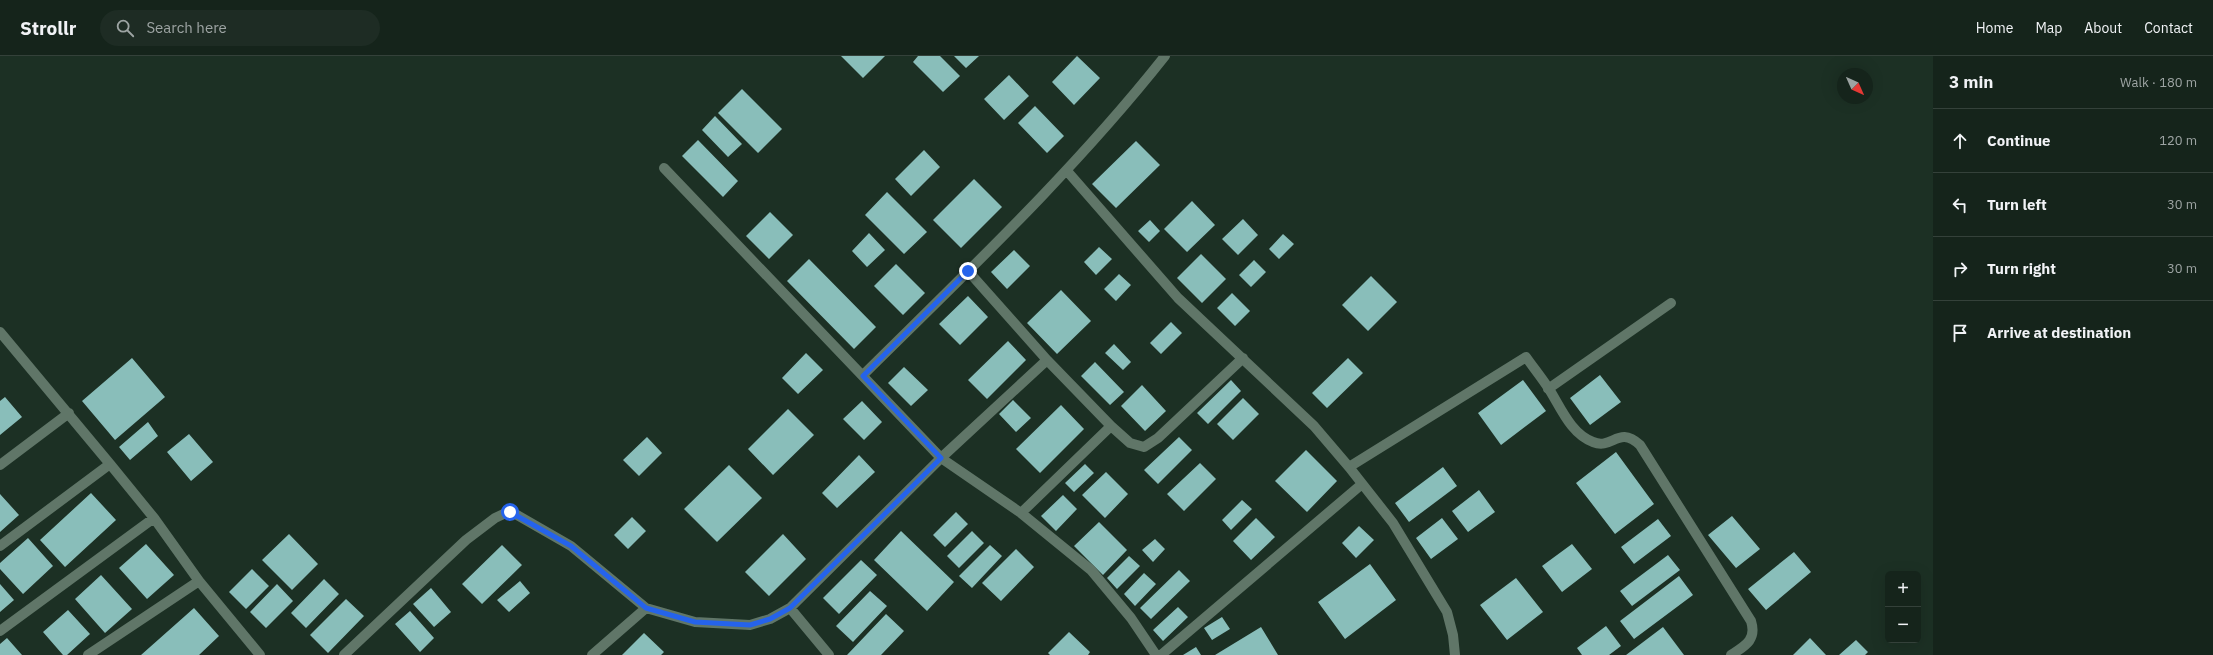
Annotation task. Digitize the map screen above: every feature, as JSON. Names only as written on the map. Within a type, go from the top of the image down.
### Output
[{"type":"street","points":[[863,376],[1067,171],[1165,56]]},
{"type":"street","points":[[664,168],[941,458],[1021,513],[1091,570],[1131,618],[1156,655]]},
{"type":"street","points":[[1067,171],[1178,298],[1314,426],[1349,467],[1393,523],[1447,612],[1453,635],[1455,655]]},
{"type":"street","points":[[968,271],[1047,360],[1130,443],[1144,447],[1149,445],[1243,358]]},
{"type":"street","points":[[1548,388],[1671,303]]},
{"type":"street","points":[[0,332],[69,413],[154,518],[200,581],[260,655]]},
{"type":"street","points":[[1349,467],[1526,357],[1548,388],[1568,421],[1584,438],[1594,443],[1603,444],[1623,435],[1631,437],[1640,445],[1751,621],[1754,630],[1752,638],[1747,645],[1731,655]]},
{"type":"street","points":[[344,655],[466,540],[495,518],[510,512],[571,546],[646,608],[695,622],[750,625],[770,619],[790,608],[941,458],[1047,360]]},
{"type":"street","points":[[0,465],[69,413]]},
{"type":"street","points":[[1021,513],[1112,426]]},
{"type":"street","points":[[0,546],[110,464]]},
{"type":"street","points":[[1161,655],[1362,484]]},
{"type":"street","points":[[0,631],[154,518]]},
{"type":"street","points":[[88,655],[200,581]]},
{"type":"street","points":[[592,655],[646,608]]},
{"type":"street","points":[[790,608],[829,655]]},
{"type":"building","points":[[841,56],[885,56],[863,78]]},
{"type":"building","points":[[918,56],[940,56],[960,76],[943,92],[913,62]]},
{"type":"building","points":[[954,56],[979,56],[966,68]]},
{"type":"building","points":[[1077,56],[1100,78],[1074,105],[1052,82]]},
{"type":"building","points":[[1009,75],[1029,96],[1004,120],[984,99]]},
{"type":"building","points":[[742,89],[782,129],[758,153],[718,113]]},
{"type":"building","points":[[1035,106],[1064,136],[1047,153],[1018,123]]},
{"type":"building","points":[[715,116],[742,144],[728,157],[702,130]]},
{"type":"building","points":[[698,140],[738,181],[723,197],[682,156]]},
{"type":"building","points":[[1136,141],[1160,165],[1116,208],[1092,184]]},
{"type":"building","points":[[924,150],[940,167],[911,196],[895,179]]},
{"type":"building","points":[[974,179],[1002,207],[961,248],[933,220]]},
{"type":"building","points":[[887,192],[927,232],[904,254],[865,215]]},
{"type":"building","points":[[1192,201],[1215,225],[1187,252],[1164,229]]},
{"type":"building","points":[[770,212],[793,235],[769,259],[746,236]]},
{"type":"building","points":[[1243,219],[1258,235],[1238,255],[1222,239]]},
{"type":"building","points":[[1150,220],[1160,231],[1149,242],[1138,231]]},
{"type":"building","points":[[869,233],[885,250],[867,267],[852,251]]},
{"type":"building","points":[[1283,234],[1294,244],[1279,259],[1269,249]]},
{"type":"building","points":[[1099,247],[1112,259],[1096,275],[1084,262]]},
{"type":"building","points":[[1014,250],[1030,266],[1007,289],[991,272]]},
{"type":"building","points":[[1201,254],[1226,279],[1202,303],[1177,278]]},
{"type":"building","points":[[809,259],[876,327],[854,349],[787,281]]},
{"type":"building","points":[[1254,260],[1266,272],[1251,287],[1239,275]]},
{"type":"building","points":[[896,264],[925,293],[903,315],[874,286]]},
{"type":"building","points":[[1119,274],[1131,285],[1116,301],[1104,289]]},
{"type":"building","points":[[1371,276],[1397,302],[1368,331],[1342,305]]},
{"type":"building","points":[[1061,290],[1091,321],[1057,354],[1027,323]]},
{"type":"building","points":[[1232,293],[1250,311],[1235,326],[1217,308]]},
{"type":"building","points":[[968,296],[988,317],[960,345],[939,324]]},
{"type":"building","points":[[1171,322],[1182,333],[1161,354],[1150,343]]},
{"type":"building","points":[[1008,341],[1026,360],[987,399],[968,380]]},
{"type":"building","points":[[1114,344],[1131,362],[1123,370],[1105,353]]},
{"type":"building","points":[[806,353],[823,370],[798,394],[782,378]]},
{"type":"building","points":[[132,358],[165,397],[115,440],[82,401]]},
{"type":"building","points":[[1348,358],[1363,373],[1327,408],[1312,393]]},
{"type":"building","points":[[1095,362],[1124,392],[1110,405],[1081,376]]},
{"type":"building","points":[[904,367],[928,390],[911,406],[888,383]]},
{"type":"building","points":[[1600,375],[1621,402],[1590,425],[1570,398]]},
{"type":"building","points":[[1231,380],[1241,391],[1208,424],[1197,413]]},
{"type":"building","points":[[1523,380],[1546,411],[1501,445],[1478,413]]},
{"type":"building","points":[[1142,385],[1166,411],[1145,431],[1121,406]]},
{"type":"building","points":[[5,397],[22,417],[0,435],[0,401]]},
{"type":"building","points":[[1243,398],[1259,414],[1233,440],[1217,424]]},
{"type":"building","points":[[1013,400],[1031,418],[1016,432],[999,414]]},
{"type":"building","points":[[862,401],[882,422],[864,440],[843,419]]},
{"type":"building","points":[[1061,405],[1084,429],[1040,473],[1016,449]]},
{"type":"building","points":[[788,409],[814,435],[773,475],[748,449]]},
{"type":"building","points":[[148,422],[158,436],[130,460],[119,447]]},
{"type":"building","points":[[189,434],[213,462],[191,481],[167,452]]},
{"type":"building","points":[[647,437],[662,453],[639,476],[623,460]]},
{"type":"building","points":[[1179,437],[1192,450],[1158,484],[1144,470]]},
{"type":"building","points":[[1306,450],[1337,481],[1307,512],[1275,481]]},
{"type":"building","points":[[1616,452],[1654,504],[1615,534],[1576,483]]},
{"type":"building","points":[[859,455],[875,472],[837,508],[822,493]]},
{"type":"building","points":[[1200,463],[1216,479],[1184,511],[1167,494]]},
{"type":"building","points":[[1085,464],[1094,473],[1074,492],[1065,483]]},
{"type":"building","points":[[729,465],[762,498],[717,542],[684,509]]},
{"type":"building","points":[[1443,467],[1457,486],[1409,522],[1395,503]]},
{"type":"building","points":[[1106,472],[1128,494],[1105,518],[1082,495]]},
{"type":"building","points":[[1479,490],[1495,512],[1468,532],[1452,511]]},
{"type":"building","points":[[91,493],[116,520],[65,567],[40,540]]},
{"type":"building","points":[[0,494],[19,515],[0,532]]},
{"type":"building","points":[[1063,495],[1077,509],[1056,531],[1041,516]]},
{"type":"building","points":[[1242,500],[1252,509],[1231,530],[1222,520]]},
{"type":"building","points":[[956,512],[968,524],[945,547],[933,535]]},
{"type":"building","points":[[1732,516],[1760,549],[1736,568],[1708,535]]},
{"type":"building","points":[[632,517],[646,531],[628,549],[614,535]]},
{"type":"building","points":[[1256,518],[1275,537],[1251,560],[1233,541]]},
{"type":"building","points":[[1442,518],[1458,539],[1431,559],[1416,538]]},
{"type":"building","points":[[1658,519],[1671,536],[1634,564],[1621,547]]},
{"type":"building","points":[[1099,522],[1127,550],[1103,575],[1074,546]]},
{"type":"building","points":[[1359,526],[1374,540],[1356,558],[1342,543]]},
{"type":"building","points":[[901,531],[954,582],[927,611],[874,560]]},
{"type":"building","points":[[972,531],[984,543],[959,568],[947,556]]},
{"type":"building","points":[[289,534],[318,564],[292,590],[262,560]]},
{"type":"building","points":[[783,534],[806,559],[769,596],[745,572]]},
{"type":"building","points":[[28,538],[53,566],[23,594],[0,569],[0,563]]},
{"type":"building","points":[[1155,539],[1165,549],[1153,562],[1142,550]]},
{"type":"building","points":[[146,544],[174,575],[147,599],[119,568]]},
{"type":"building","points":[[1572,544],[1592,569],[1562,592],[1542,566]]},
{"type":"building","points":[[502,545],[522,565],[482,604],[462,584]]},
{"type":"building","points":[[990,545],[1002,556],[972,588],[959,576]]},
{"type":"building","points":[[1016,549],[1034,567],[1001,601],[982,583]]},
{"type":"building","points":[[1794,552],[1811,572],[1766,610],[1748,589]]},
{"type":"building","points":[[1668,555],[1680,570],[1632,606],[1620,591]]},
{"type":"building","points":[[1129,556],[1140,566],[1117,589],[1107,578]]},
{"type":"building","points":[[861,560],[877,575],[839,614],[823,598]]},
{"type":"building","points":[[1370,564],[1396,600],[1345,639],[1318,602]]},
{"type":"building","points":[[252,569],[269,586],[246,609],[229,592]]},
{"type":"building","points":[[1179,570],[1190,581],[1151,619],[1140,608]]},
{"type":"building","points":[[1144,573],[1156,584],[1135,606],[1124,594]]},
{"type":"building","points":[[101,575],[132,609],[105,633],[75,599]]},
{"type":"building","points":[[1679,576],[1693,595],[1634,639],[1620,621]]},
{"type":"building","points":[[1516,578],[1543,612],[1507,640],[1480,605]]},
{"type":"building","points":[[324,579],[339,594],[306,628],[291,613]]},
{"type":"building","points":[[520,581],[530,593],[509,612],[497,600]]},
{"type":"building","points":[[0,584],[14,600],[0,612]]},
{"type":"building","points":[[277,584],[293,601],[266,628],[250,612]]},
{"type":"building","points":[[431,588],[451,612],[434,627],[413,604]]},
{"type":"building","points":[[870,591],[887,606],[853,642],[836,626]]},
{"type":"building","points":[[346,599],[364,616],[328,653],[310,635]]},
{"type":"building","points":[[1178,607],[1188,617],[1163,641],[1153,630]]},
{"type":"building","points":[[194,608],[219,636],[199,655],[141,655]]},
{"type":"building","points":[[68,610],[90,634],[67,655],[63,655],[43,632]]},
{"type":"building","points":[[410,611],[434,638],[420,652],[395,624]]},
{"type":"building","points":[[886,614],[904,631],[881,655],[847,655]]},
{"type":"building","points":[[1222,617],[1230,629],[1212,640],[1204,628]]},
{"type":"building","points":[[1606,626],[1621,646],[1609,655],[1582,655],[1577,648]]},
{"type":"building","points":[[1261,627],[1278,655],[1215,655]]},
{"type":"building","points":[[1663,627],[1684,655],[1626,655]]},
{"type":"building","points":[[1069,632],[1090,652],[1088,655],[1050,655],[1048,653]]},
{"type":"building","points":[[644,633],[664,652],[661,655],[622,655]]},
{"type":"building","points":[[7,638],[22,655],[0,655],[0,644]]},
{"type":"building","points":[[1810,638],[1826,655],[1793,655]]},
{"type":"building","points":[[1856,640],[1868,652],[1865,655],[1839,655]]},
{"type":"building","points":[[1196,647],[1201,655],[1183,655]]},
{"type":"route","points":[[510,512],[528,520],[571,546],[646,608],[695,622],[750,625],[770,619],[790,608],[941,458],[863,376],[968,271]]}]
